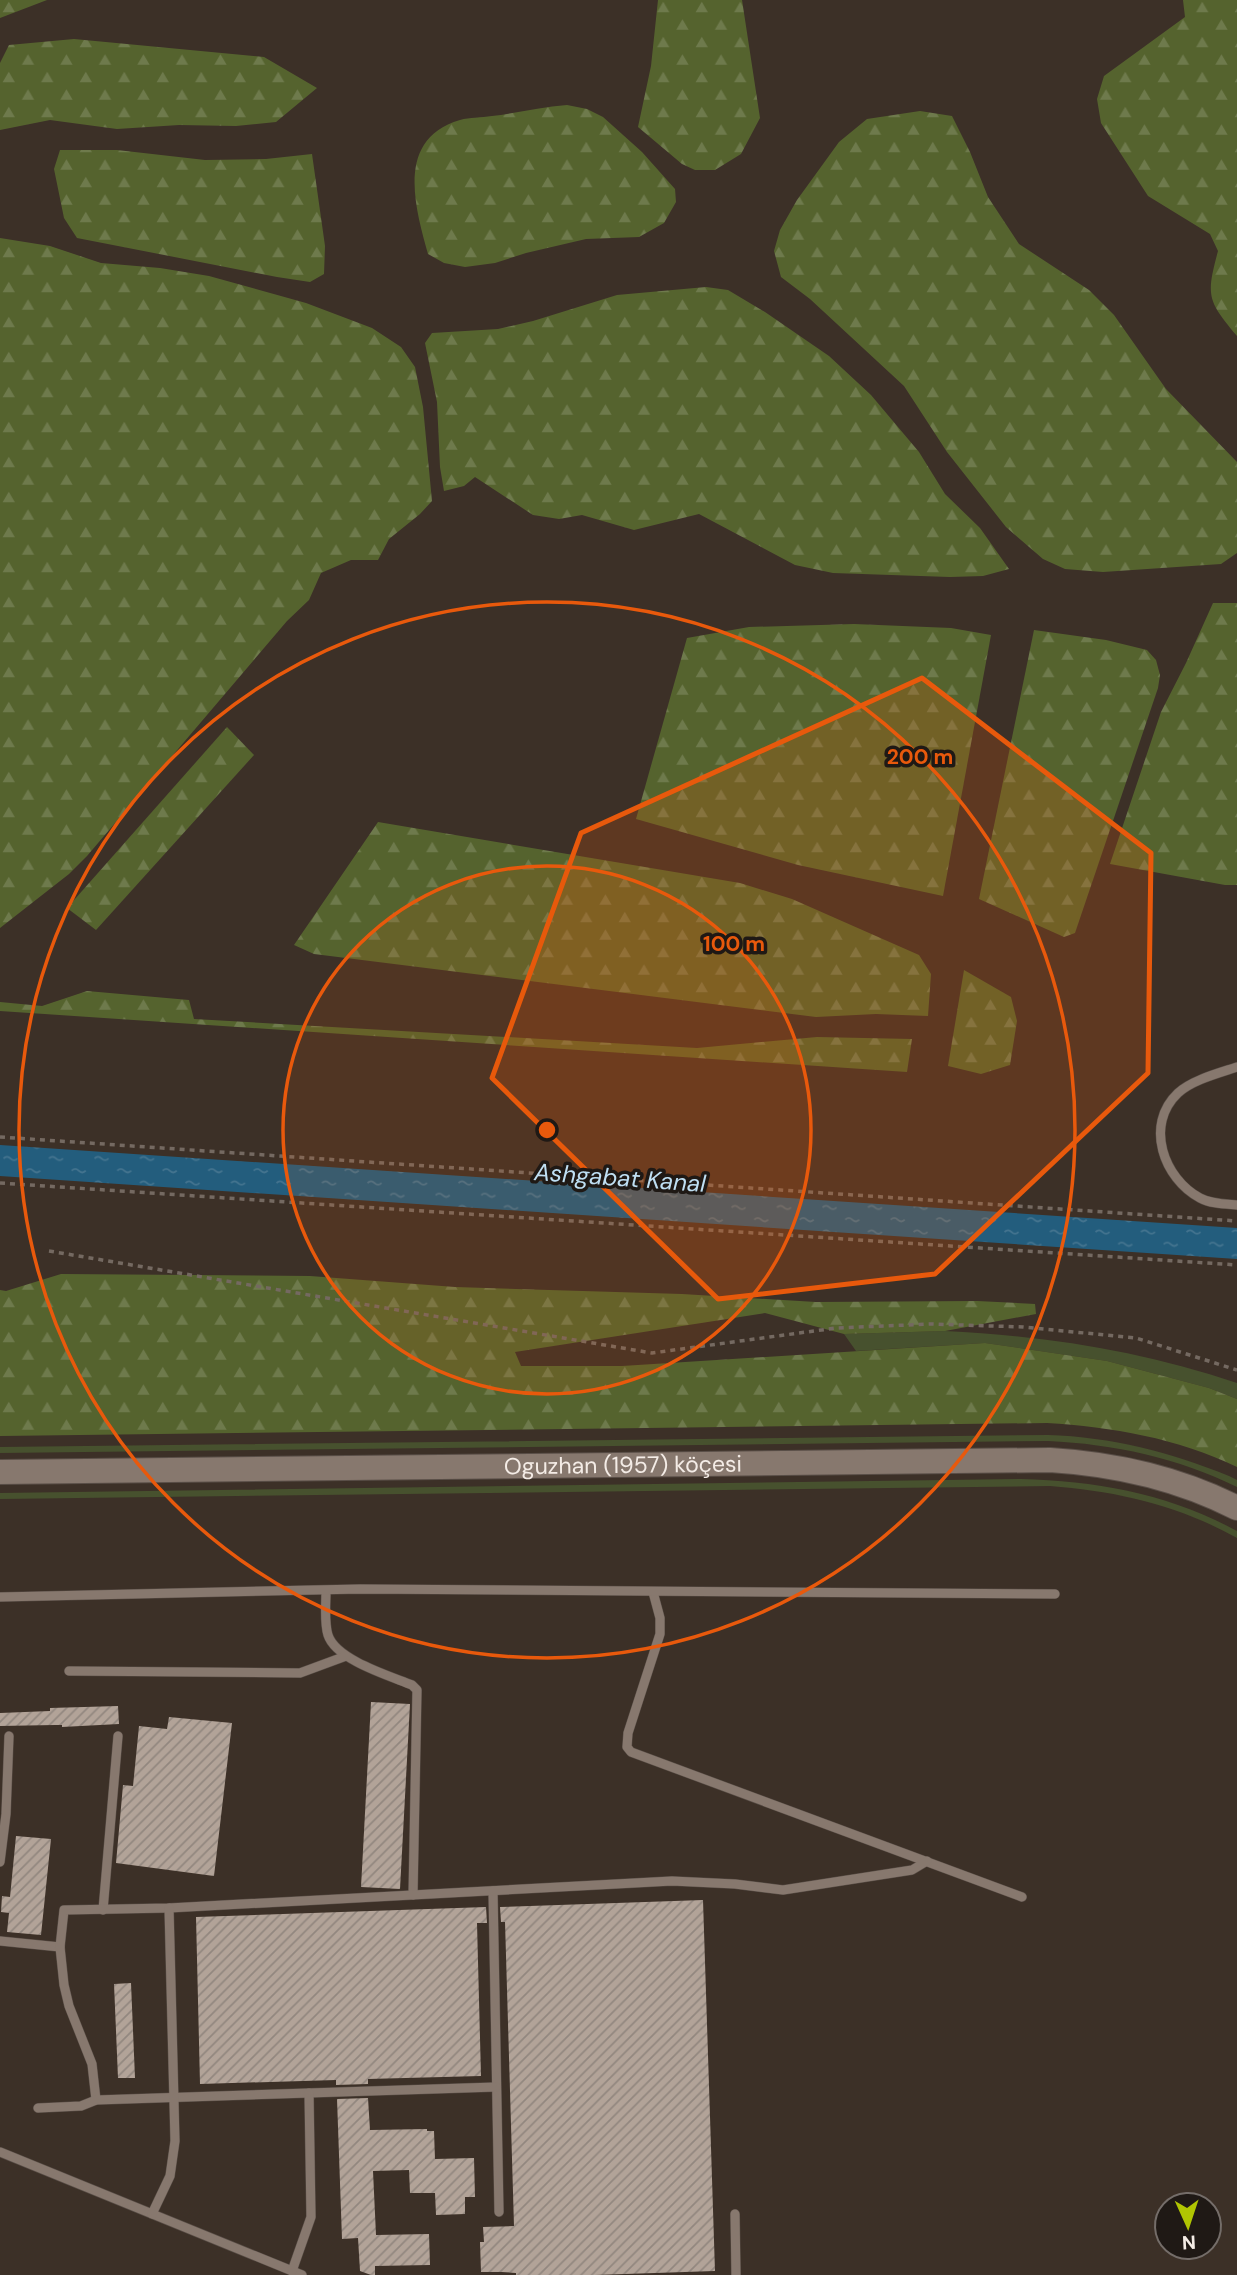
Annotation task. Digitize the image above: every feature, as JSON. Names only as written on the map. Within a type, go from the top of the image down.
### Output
[{"type":"main road","name":"Oguzhan (1957) köçesi","points":[[0,1472],[1050,1460],[1101,1464],[1151,1475],[1196,1490],[1237,1508]]},
{"type":"lane","points":[[1237,1067],[1178,1093],[1168,1106],[1160,1143],[1164,1160],[1187,1190],[1203,1200],[1237,1205]]},
{"type":"lane","points":[[326,1591],[328,1634],[332,1644],[346,1656],[412,1685],[417,1690],[413,1895]]},
{"type":"lane","points":[[0,1597],[326,1591],[1055,1594]]},
{"type":"lane","points":[[653,1592],[660,1618],[660,1634],[628,1733],[627,1747],[631,1752],[1022,1897]]},
{"type":"lane","points":[[69,1671],[300,1673],[346,1656]]},
{"type":"lane","points":[[103,1910],[118,1735]]},
{"type":"lane","points":[[0,1862],[6,1814],[9,1736]]},
{"type":"lane","points":[[96,2100],[92,2064],[69,2006],[60,1947],[64,1910],[169,1909],[672,1881],[735,1884],[783,1890],[912,1870],[927,1861]]},
{"type":"lane","points":[[492,1891],[499,2213]]},
{"type":"lane","points":[[152,2214],[174,2162],[169,1909]]},
{"type":"lane","points":[[0,1941],[60,1947]]},
{"type":"lane","points":[[38,2108],[81,2106],[96,2100],[496,2087]]},
{"type":"lane","points":[[292,2271],[311,2217],[309,2093]]},
{"type":"lane","points":[[0,2152],[302,2275]]},
{"type":"lane","points":[[735,2214],[736,2275]]},
{"type":"path","points":[[0,1137],[1237,1221]]},
{"type":"path","points":[[0,1183],[1237,1265]]},
{"type":"path","points":[[49,1251],[652,1353],[836,1328],[931,1324],[1023,1326],[1136,1338],[1237,1370]]},
{"type":"highlighted area","points":[[922,678],[1151,853],[1148,1073],[935,1274],[718,1299],[492,1078],[581,833]]},
{"type":"green space","points":[[0,0],[47,0],[0,18]]},
{"type":"green space","points":[[658,0],[742,0],[760,118],[741,154],[715,170],[695,170],[682,164],[638,127],[651,66]]},
{"type":"green space","points":[[1183,0],[1237,0],[1237,336],[1220,314],[1212,297],[1212,278],[1218,251],[1210,234],[1148,196],[1101,123],[1097,99],[1104,76],[1185,17]]},
{"type":"green space","points":[[74,39],[264,57],[317,88],[276,122],[236,126],[179,125],[117,129],[50,120],[0,130],[0,63],[9,45]]},
{"type":"green space","points":[[567,105],[587,109],[603,117],[642,152],[675,189],[676,202],[664,223],[639,237],[586,239],[495,263],[465,267],[444,263],[428,254],[415,196],[418,158],[426,142],[439,129],[460,120]]},
{"type":"green space","points":[[920,111],[952,116],[988,197],[1019,244],[1089,290],[1114,315],[1166,389],[1237,462],[1237,553],[1221,564],[1103,572],[1065,569],[1043,559],[1006,527],[947,452],[904,386],[810,299],[781,277],[774,251],[780,230],[797,200],[839,142],[867,119]]},
{"type":"green space","points":[[60,150],[117,150],[205,160],[266,159],[312,154],[325,246],[324,274],[310,282],[77,238],[64,218],[54,169]]},
{"type":"green space","points":[[0,238],[50,246],[101,263],[209,276],[306,303],[372,328],[401,347],[415,367],[423,407],[432,501],[389,539],[378,560],[351,560],[321,573],[309,600],[287,621],[87,856],[69,874],[0,928]]},
{"type":"green space","points":[[706,287],[728,290],[765,312],[829,356],[871,395],[919,452],[945,494],[980,528],[1009,569],[983,576],[950,577],[833,573],[795,565],[699,514],[634,530],[582,515],[559,519],[533,515],[475,477],[464,486],[444,491],[440,467],[437,402],[425,343],[432,333],[498,329],[617,295]]},
{"type":"green space","points":[[1213,603],[1237,603],[1237,885],[1110,864],[1161,712]]},
{"type":"green space","points":[[854,624],[951,628],[991,635],[943,896],[798,865],[636,819],[687,638],[749,627]]},
{"type":"green space","points":[[1034,630],[1106,640],[1147,650],[1156,660],[1160,675],[1158,688],[1075,933],[1064,937],[979,899]]},
{"type":"green space","points":[[227,727],[254,755],[96,930],[67,908]]},
{"type":"green space","points":[[378,822],[740,883],[792,899],[919,955],[931,974],[928,1016],[876,1014],[816,1017],[314,954],[294,945]]},
{"type":"green space","points":[[964,970],[1011,997],[1017,1021],[1010,1065],[981,1074],[948,1066]]},
{"type":"green space","points":[[87,991],[189,1000],[194,1019],[697,1048],[817,1037],[912,1039],[907,1072],[0,1011],[0,1002],[42,1006]]},
{"type":"green space","points":[[61,1274],[310,1276],[455,1287],[682,1294],[816,1302],[977,1301],[1035,1304],[1036,1314],[945,1331],[844,1334],[765,1313],[515,1352],[521,1366],[622,1366],[985,1343],[1107,1361],[1209,1388],[1237,1399],[1237,1467],[1168,1441],[1096,1427],[1047,1423],[0,1436],[0,1290],[6,1291]]},
{"type":"green space","points":[[945,1331],[1056,1341],[1165,1362],[1237,1383],[1237,1399],[1209,1388],[1107,1361],[985,1343],[856,1351],[844,1334]]},
{"type":"green space","points":[[1048,1435],[1095,1439],[1163,1453],[1229,1476],[1237,1480],[1237,1487],[1192,1468],[1145,1454],[1097,1445],[1048,1441],[0,1453],[0,1447]]},
{"type":"green space","points":[[1021,1479],[1078,1483],[1159,1499],[1211,1518],[1237,1531],[1237,1538],[1169,1508],[1123,1496],[1050,1486],[0,1499],[0,1493]]},
{"type":"water","points":[[0,1145],[1237,1228],[1237,1259],[0,1176]]},
{"type":"building","points":[[371,1702],[410,1704],[400,1889],[361,1887]]},
{"type":"building","points":[[118,1706],[119,1724],[0,1726],[0,1713]]},
{"type":"building","points":[[169,1717],[232,1723],[214,1876],[116,1863],[123,1785],[133,1786],[139,1726],[167,1729]]},
{"type":"building","points":[[16,1836],[51,1839],[41,1935],[7,1932],[9,1913],[1,1912],[2,1896],[10,1897]]},
{"type":"building","points":[[703,1900],[715,2271],[595,2275],[481,2272],[480,2242],[484,2242],[483,2227],[514,2226],[505,1922],[501,1922],[500,1907]]},
{"type":"building","points":[[486,1907],[487,1923],[477,1923],[481,2076],[368,2079],[368,2084],[336,2085],[336,2080],[200,2084],[196,1917]]},
{"type":"building","points":[[131,1983],[135,2078],[118,2078],[114,1984]]},
{"type":"building","points":[[368,2098],[370,2130],[427,2129],[434,2131],[435,2159],[474,2158],[475,2197],[465,2197],[465,2214],[436,2215],[435,2193],[410,2193],[409,2170],[373,2171],[376,2235],[429,2234],[430,2265],[375,2266],[375,2275],[371,2275],[360,2271],[358,2238],[342,2239],[337,2099]]},
{"type":"water label","name":"Ashgabat Kanal","points":[[620,1178]]}]
